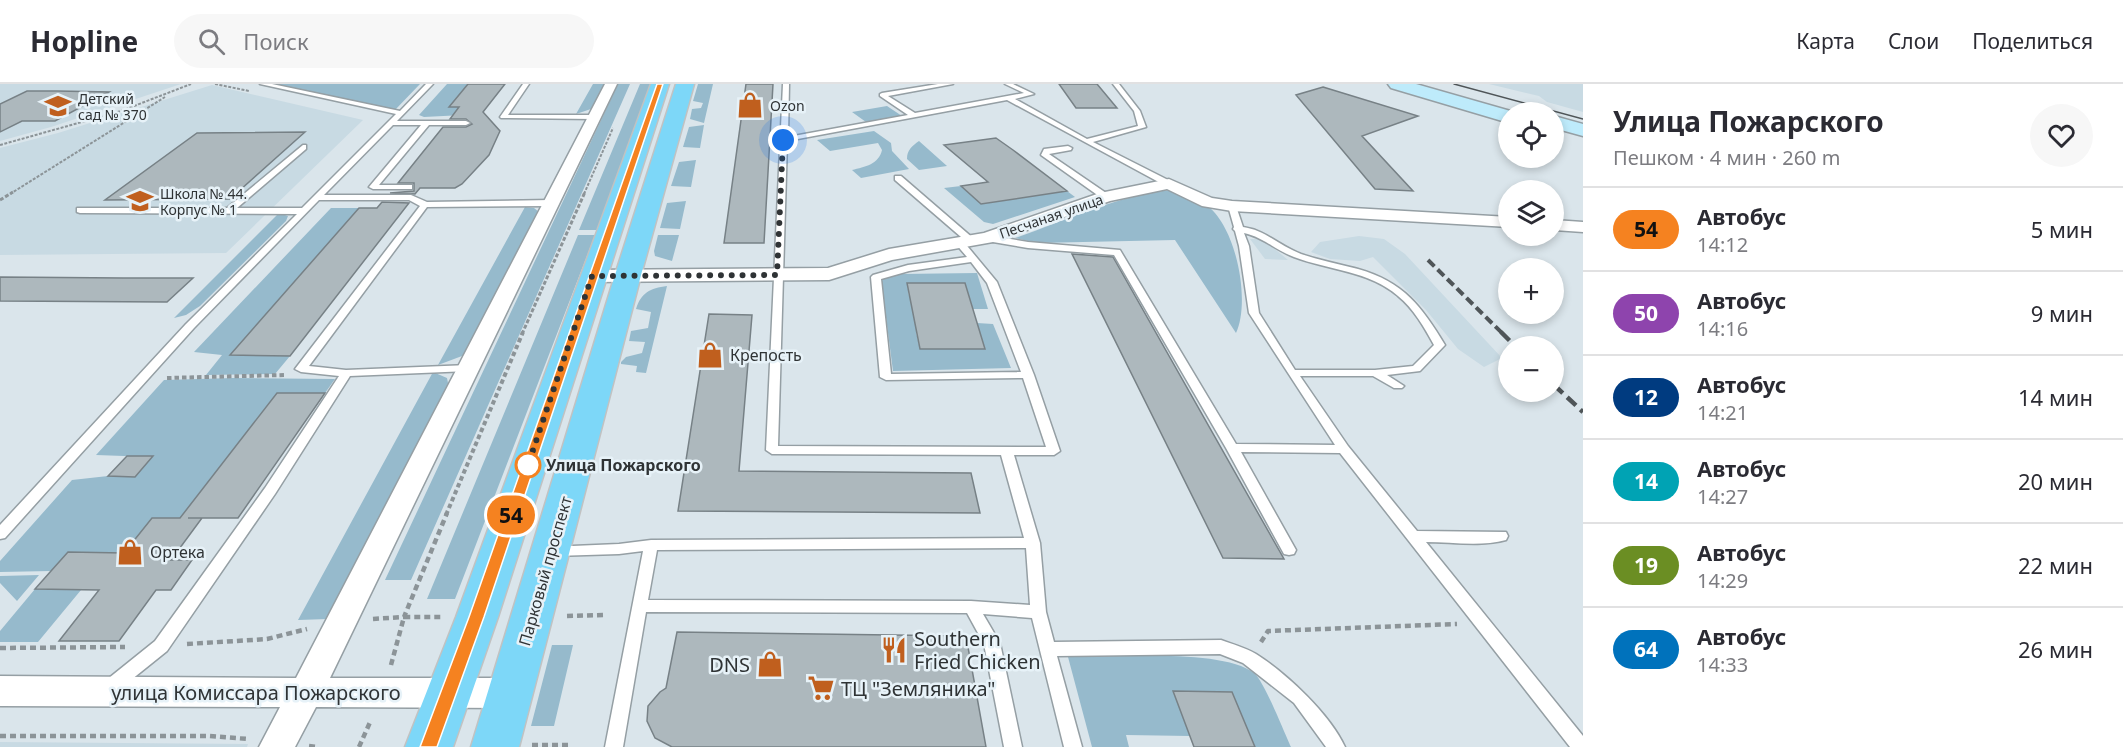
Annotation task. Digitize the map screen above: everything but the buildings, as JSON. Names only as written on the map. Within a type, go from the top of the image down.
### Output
[{"type":"main road","points":[[429,747],[450,693],[660,84]]},
{"type":"main road","name":"Парковый проспект","points":[[495,747],[628,275],[685,84]]},
{"type":"main road","points":[[1397,84],[1498,114]]},
{"type":"main road","points":[[1424,84],[1498,105]]},
{"type":"main road","points":[[1564,125],[1583,130]]},
{"type":"main road","points":[[1564,134],[1583,139]]},
{"type":"street","points":[[278,744],[551,203],[604,122],[611,84]]},
{"type":"street","points":[[1169,184],[1208,202],[1232,206],[1498,221]]},
{"type":"street","name":"Песчаная улица","points":[[592,276],[829,274],[889,255],[973,245],[1106,197],[1169,184]]},
{"type":"street","points":[[1564,226],[1583,227]]},
{"type":"street","name":"улица Комиссара Пожарского","points":[[0,691],[511,693]]},
{"type":"lane","points":[[263,84],[401,113]]},
{"type":"lane","points":[[0,534],[190,326],[430,84]]},
{"type":"lane","points":[[526,84],[502,117],[604,122]]},
{"type":"lane","points":[[786,84],[772,450],[1054,452],[1029,375],[992,282],[973,245],[898,178]]},
{"type":"lane","points":[[914,116],[882,95],[950,84]]},
{"type":"lane","points":[[783,140],[1031,94],[1008,84]]},
{"type":"lane","points":[[1086,141],[1142,126],[1137,111],[1116,84]]},
{"type":"lane","points":[[1008,98],[1169,184]]},
{"type":"lane","points":[[392,123],[466,123]]},
{"type":"lane","points":[[409,187],[373,187],[427,123]]},
{"type":"lane","points":[[229,211],[303,147]]},
{"type":"lane","points":[[1068,148],[1047,151],[1045,154],[1106,197]]},
{"type":"lane","points":[[318,198],[411,197],[425,205],[551,203]]},
{"type":"lane","points":[[301,369],[425,205]]},
{"type":"lane","points":[[1232,206],[1237,229],[1244,246],[1254,313],[1292,374],[1344,449],[1581,747]]},
{"type":"lane","points":[[80,210],[305,212]]},
{"type":"lane","points":[[1237,229],[1248,229],[1270,239],[1293,254],[1362,273],[1394,287],[1424,318],[1440,345],[1416,369],[1375,373],[1292,374]]},
{"type":"lane","points":[[1029,375],[886,377],[876,277],[973,245],[1117,252],[1289,550]]},
{"type":"lane","points":[[301,369],[346,373],[469,368]]},
{"type":"lane","points":[[105,692],[161,646],[270,491],[346,373]]},
{"type":"lane","points":[[1375,373],[1398,386]]},
{"type":"lane","points":[[1232,448],[1344,449]]},
{"type":"lane","points":[[1006,451],[1033,543],[1038,612],[1073,747]]},
{"type":"lane","points":[[1413,536],[1480,538],[1501,536]]},
{"type":"lane","points":[[551,552],[651,545],[1033,543]]},
{"type":"lane","points":[[614,747],[651,545]]},
{"type":"lane","points":[[640,606],[971,607],[1038,612]]},
{"type":"lane","points":[[971,607],[992,643],[1013,747]]},
{"type":"lane","points":[[1049,649],[1221,647],[1249,658],[1300,698],[1336,747]]},
{"type":"path","points":[[0,200],[170,94],[191,84]]},
{"type":"path","points":[[0,145],[170,94]]},
{"type":"path","points":[[0,648],[161,646],[267,639],[341,620],[404,617],[507,369],[604,122]]},
{"type":"path","points":[[141,379],[296,375],[301,369]]},
{"type":"path","points":[[1249,658],[1268,631],[1482,622]]},
{"type":"path","points":[[0,736],[209,736],[318,747]]},
{"type":"shaded area","name":"Детский сад № 370","points":[[0,84],[181,84],[51,127],[0,141]]},
{"type":"shaded area","points":[[272,84],[420,84],[395,110]]},
{"type":"shaded area","points":[[447,84],[468,84],[449,107],[487,107],[482,114],[424,117],[419,115]]},
{"type":"shaded area","points":[[593,84],[605,84],[591,109],[576,114]]},
{"type":"shaded area","points":[[618,84],[630,84],[411,580],[385,580]]},
{"type":"shaded area","points":[[640,84],[654,84],[598,230],[579,230]]},
{"type":"shaded area","points":[[698,84],[713,84],[704,123],[690,119],[692,109],[701,108],[703,103],[693,101]]},
{"type":"shaded area","points":[[1489,84],[1583,84],[1583,112],[1564,107],[1564,102],[1547,102],[1539,96]]},
{"type":"shaded area","name":"Школа № 44. Корпус № 1","points":[[212,85],[363,120],[226,253],[0,255],[0,148],[58,133]]},
{"type":"shaded area","points":[[887,106],[902,116],[866,122],[852,112]]},
{"type":"shaded area","points":[[704,125],[700,148],[683,147],[689,127]]},
{"type":"shaded area","points":[[874,131],[891,143],[892,151],[909,169],[861,178],[852,170],[878,159],[882,150],[878,143],[830,151],[817,140]]},
{"type":"shaded area","points":[[919,141],[947,166],[919,170],[907,159],[910,148]]},
{"type":"shaded area","points":[[696,160],[691,187],[671,186],[679,162]]},
{"type":"shaded area","points":[[961,186],[981,204],[1067,191],[1075,197],[993,224],[984,222],[944,188]]},
{"type":"shaded area","points":[[1171,190],[1206,205],[1217,215],[1233,246],[1238,264],[1242,302],[1236,333],[1175,240],[1037,243],[1015,238],[1111,203]]},
{"type":"shaded area","points":[[686,201],[680,229],[660,228],[667,203]]},
{"type":"shaded area","points":[[525,207],[534,208],[539,212],[468,351],[462,356],[438,365]]},
{"type":"shaded area","points":[[331,208],[359,208],[231,355],[290,356],[275,374],[206,375],[222,355],[194,352]]},
{"type":"shaded area","points":[[279,213],[288,216],[286,221],[200,306],[186,315],[174,318]]},
{"type":"shaded area","points":[[578,235],[595,235],[455,599],[427,599]]},
{"type":"shaded area","points":[[658,235],[679,235],[672,261],[655,256]]},
{"type":"shaded area","points":[[1359,236],[1384,239],[1405,254],[1498,354],[1498,360],[1484,367],[1458,349],[1426,310],[1373,257],[1360,261],[1330,259],[1311,252],[1320,242]]},
{"type":"shaded area","points":[[1250,239],[1263,239],[1288,260],[1265,259]]},
{"type":"shaded area","points":[[977,273],[988,309],[973,309],[965,283],[907,283],[909,296],[913,296],[921,331],[916,332],[920,349],[977,323],[993,324],[1011,368],[893,371],[881,279],[900,274]]},
{"type":"shaded area","points":[[667,286],[646,373],[636,372],[637,366],[621,364],[621,362],[626,357],[642,353],[645,342],[629,341],[631,331],[648,328],[651,312],[636,309],[647,292]]},
{"type":"shaded area","points":[[433,372],[447,378],[449,388],[328,619],[298,620]]},
{"type":"shaded area","points":[[335,379],[325,393],[277,393],[180,518],[152,518],[124,553],[68,552],[51,571],[0,572],[0,561],[72,480],[108,476],[135,477],[152,457],[96,455],[164,380]]},
{"type":"shaded area","points":[[39,575],[17,601],[0,583],[0,576]]},
{"type":"shaded area","points":[[35,589],[81,590],[38,642],[0,642],[0,631]]},
{"type":"shaded area","points":[[552,645],[573,645],[554,726],[531,726]]},
{"type":"shaded area","points":[[1137,655],[1192,657],[1239,665],[1254,673],[1258,678],[1291,747],[1255,747],[1231,692],[1174,691],[1190,736],[1126,735],[1129,747],[1092,747],[1068,657]]},
{"type":"shaded area","points":[[0,742],[248,744],[247,747],[0,747]]},
{"type":"tram line","points":[[1454,84],[1583,119]]},
{"type":"railway","points":[[1428,260],[1503,334]]},
{"type":"railway","points":[[1564,394],[1583,412]]},
{"type":"bus line","name":"54","points":[[429,747],[477,617],[592,276],[660,84]]},
{"type":"place","name":"Ozon","points":[[750,105]]},
{"type":"place","name":"Детский сад № 370","points":[[58,106]]},
{"type":"place","name":"Школа № 44. Корпус № 1","points":[[140,201]]},
{"type":"place","name":"Крепость","points":[[710,355]]},
{"type":"place","name":"Улица Пожарского","points":[[528,465]]},
{"type":"place","name":"Ортека","points":[[130,552]]},
{"type":"place","name":"Southern Fried Chicken","points":[[894,650]]},
{"type":"place","name":"DNS","points":[[770,664]]},
{"type":"place","name":"ТЦ \"Земляника\"","points":[[821,688]]},
{"type":"route","points":[[528,465],[527,468],[592,276],[777,275],[783,140]]}]
